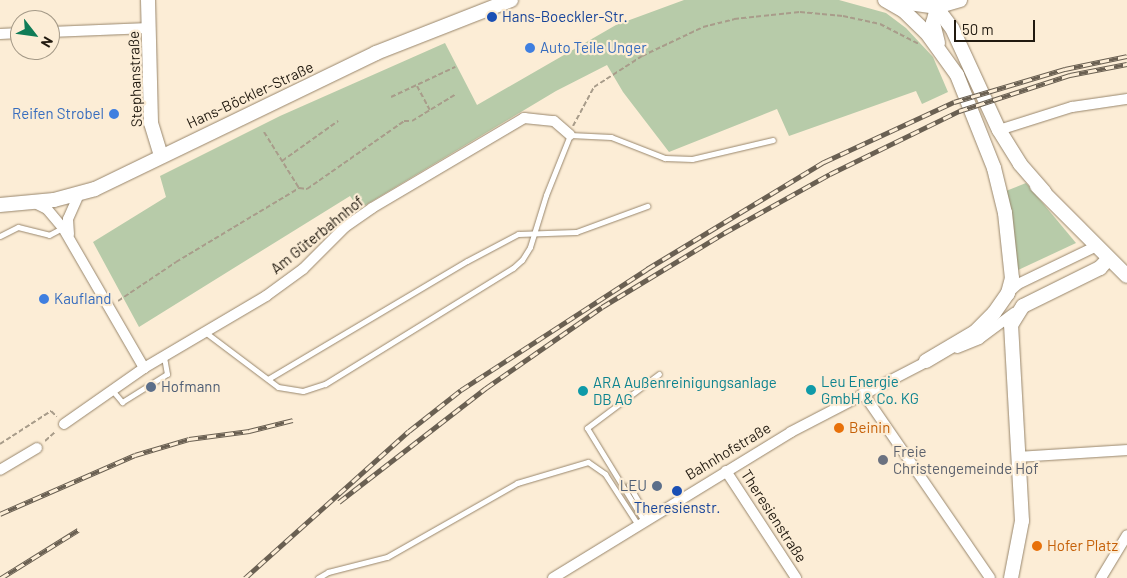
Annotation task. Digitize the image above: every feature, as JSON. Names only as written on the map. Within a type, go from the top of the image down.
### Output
[{"type":"main road","name":"Stephanstraße","points":[[148,0],[151,123],[161,156]]},
{"type":"main road","name":"Hans-Böckler-Straße","points":[[0,204],[35,203],[79,194],[119,178],[376,53],[511,0]]},
{"type":"main road","points":[[884,0],[912,18],[939,46]]},
{"type":"main road","points":[[889,0],[934,2],[962,0],[955,18],[958,41]]},
{"type":"main road","points":[[934,2],[934,31],[939,46],[957,76],[978,121],[994,168],[1005,214],[1012,278],[1008,293]]},
{"type":"main road","points":[[934,2],[958,41],[998,130],[1020,164],[1044,192]]},
{"type":"main road","points":[[978,121],[1001,152],[1044,192],[1127,276]]},
{"type":"main road","points":[[1011,578],[1022,529],[1011,325],[1023,306],[1100,268],[1109,258]]},
{"type":"main road","name":"Bahnhofstraße","points":[[926,361],[975,332],[994,314],[1008,293]]},
{"type":"street","points":[[60,32],[149,28]]},
{"type":"street","points":[[998,130],[1072,107],[1127,100]]},
{"type":"street","name":"Am Güterbahnhof","points":[[64,424],[144,368],[205,332],[303,269],[345,227],[372,208],[524,118],[554,121],[570,135]]},
{"type":"street","points":[[65,227],[71,207],[79,194]]},
{"type":"street","points":[[35,203],[47,209],[65,227],[70,240],[108,308],[144,368]]},
{"type":"street","points":[[1008,293],[1018,284],[1097,246]]},
{"type":"street","name":"Bahnhofstraße","points":[[553,578],[726,471],[862,393],[926,361],[979,339],[1023,306]]},
{"type":"street","points":[[862,393],[990,578]]},
{"type":"street","points":[[0,470],[37,448]]},
{"type":"street","points":[[1018,457],[1127,450]]},
{"type":"street","name":"Theresienstraße","points":[[726,471],[796,578]]},
{"type":"street","points":[[1101,578],[1127,535]]},
{"type":"lane","points":[[205,332],[278,388],[291,391],[325,384],[513,268],[530,247],[570,135],[611,137],[665,158],[683,158],[772,140]]},
{"type":"lane","points":[[268,379],[466,261],[518,234],[576,232],[647,206]]},
{"type":"lane","points":[[2,233],[18,227],[49,235],[65,227]]},
{"type":"lane","points":[[112,390],[122,402],[167,374],[164,357]]},
{"type":"lane","points":[[644,522],[587,428],[659,374]]},
{"type":"lane","points":[[318,578],[328,572],[387,557],[517,483],[588,462],[605,474],[644,522]]},
{"type":"lane","points":[[629,485],[644,522]]},
{"type":"path","points":[[570,135],[577,115],[594,87],[642,56],[703,27],[726,21],[800,12],[843,16],[880,24],[919,45]]},
{"type":"path","points":[[391,97],[455,67]]},
{"type":"path","points":[[417,86],[430,110]]},
{"type":"path","points":[[108,308],[176,262],[299,188],[307,189],[404,120],[412,121],[456,94]]},
{"type":"path","points":[[282,161],[338,121]]},
{"type":"path","points":[[264,132],[299,188]]},
{"type":"path","points":[[0,444],[51,411],[64,424],[37,448]]},
{"type":"green space","points":[[684,0],[839,0],[886,13],[906,28],[933,57],[948,92],[922,104],[916,91],[789,136],[777,109],[669,152],[623,92],[607,65],[556,91],[359,209],[350,196],[139,327],[93,242],[166,197],[160,176],[280,116],[445,43],[477,105],[616,25]]},
{"type":"green space","points":[[1026,183],[1076,243],[1014,272],[1006,191]]},
{"type":"railway","points":[[245,578],[409,431],[461,390],[647,269],[824,162],[954,102],[1065,69],[1127,56]]},
{"type":"railway","points":[[339,502],[486,388],[602,307],[724,233],[830,174],[959,111],[1070,75],[1127,64]]},
{"type":"railway","points":[[0,514],[135,455],[189,439],[249,431],[293,420]]},
{"type":"railway","points":[[1,578],[78,530]]},
{"type":"place","name":"Hans-Boeckler-Str.","points":[[492,17]]},
{"type":"place","name":"Auto Teile Unger","points":[[530,48]]},
{"type":"place","name":"Reifen Strobel","points":[[114,114]]},
{"type":"place","name":"Kaufland","points":[[44,299]]},
{"type":"place","name":"Hofmann","points":[[151,387]]},
{"type":"place","name":"Leu Energie GmbH & Co. KG","points":[[811,390]]},
{"type":"place","name":"ARA Außenreinigungsanlage DB AG","points":[[583,391]]},
{"type":"place","name":"Beinin","points":[[839,428]]},
{"type":"place","name":"Freie Christengemeinde Hof","points":[[883,460]]},
{"type":"place","name":"LEU","points":[[657,486]]},
{"type":"place","name":"Theresienstr.","points":[[677,491]]},
{"type":"place","name":"Hofer Platz","points":[[1037,546]]}]
